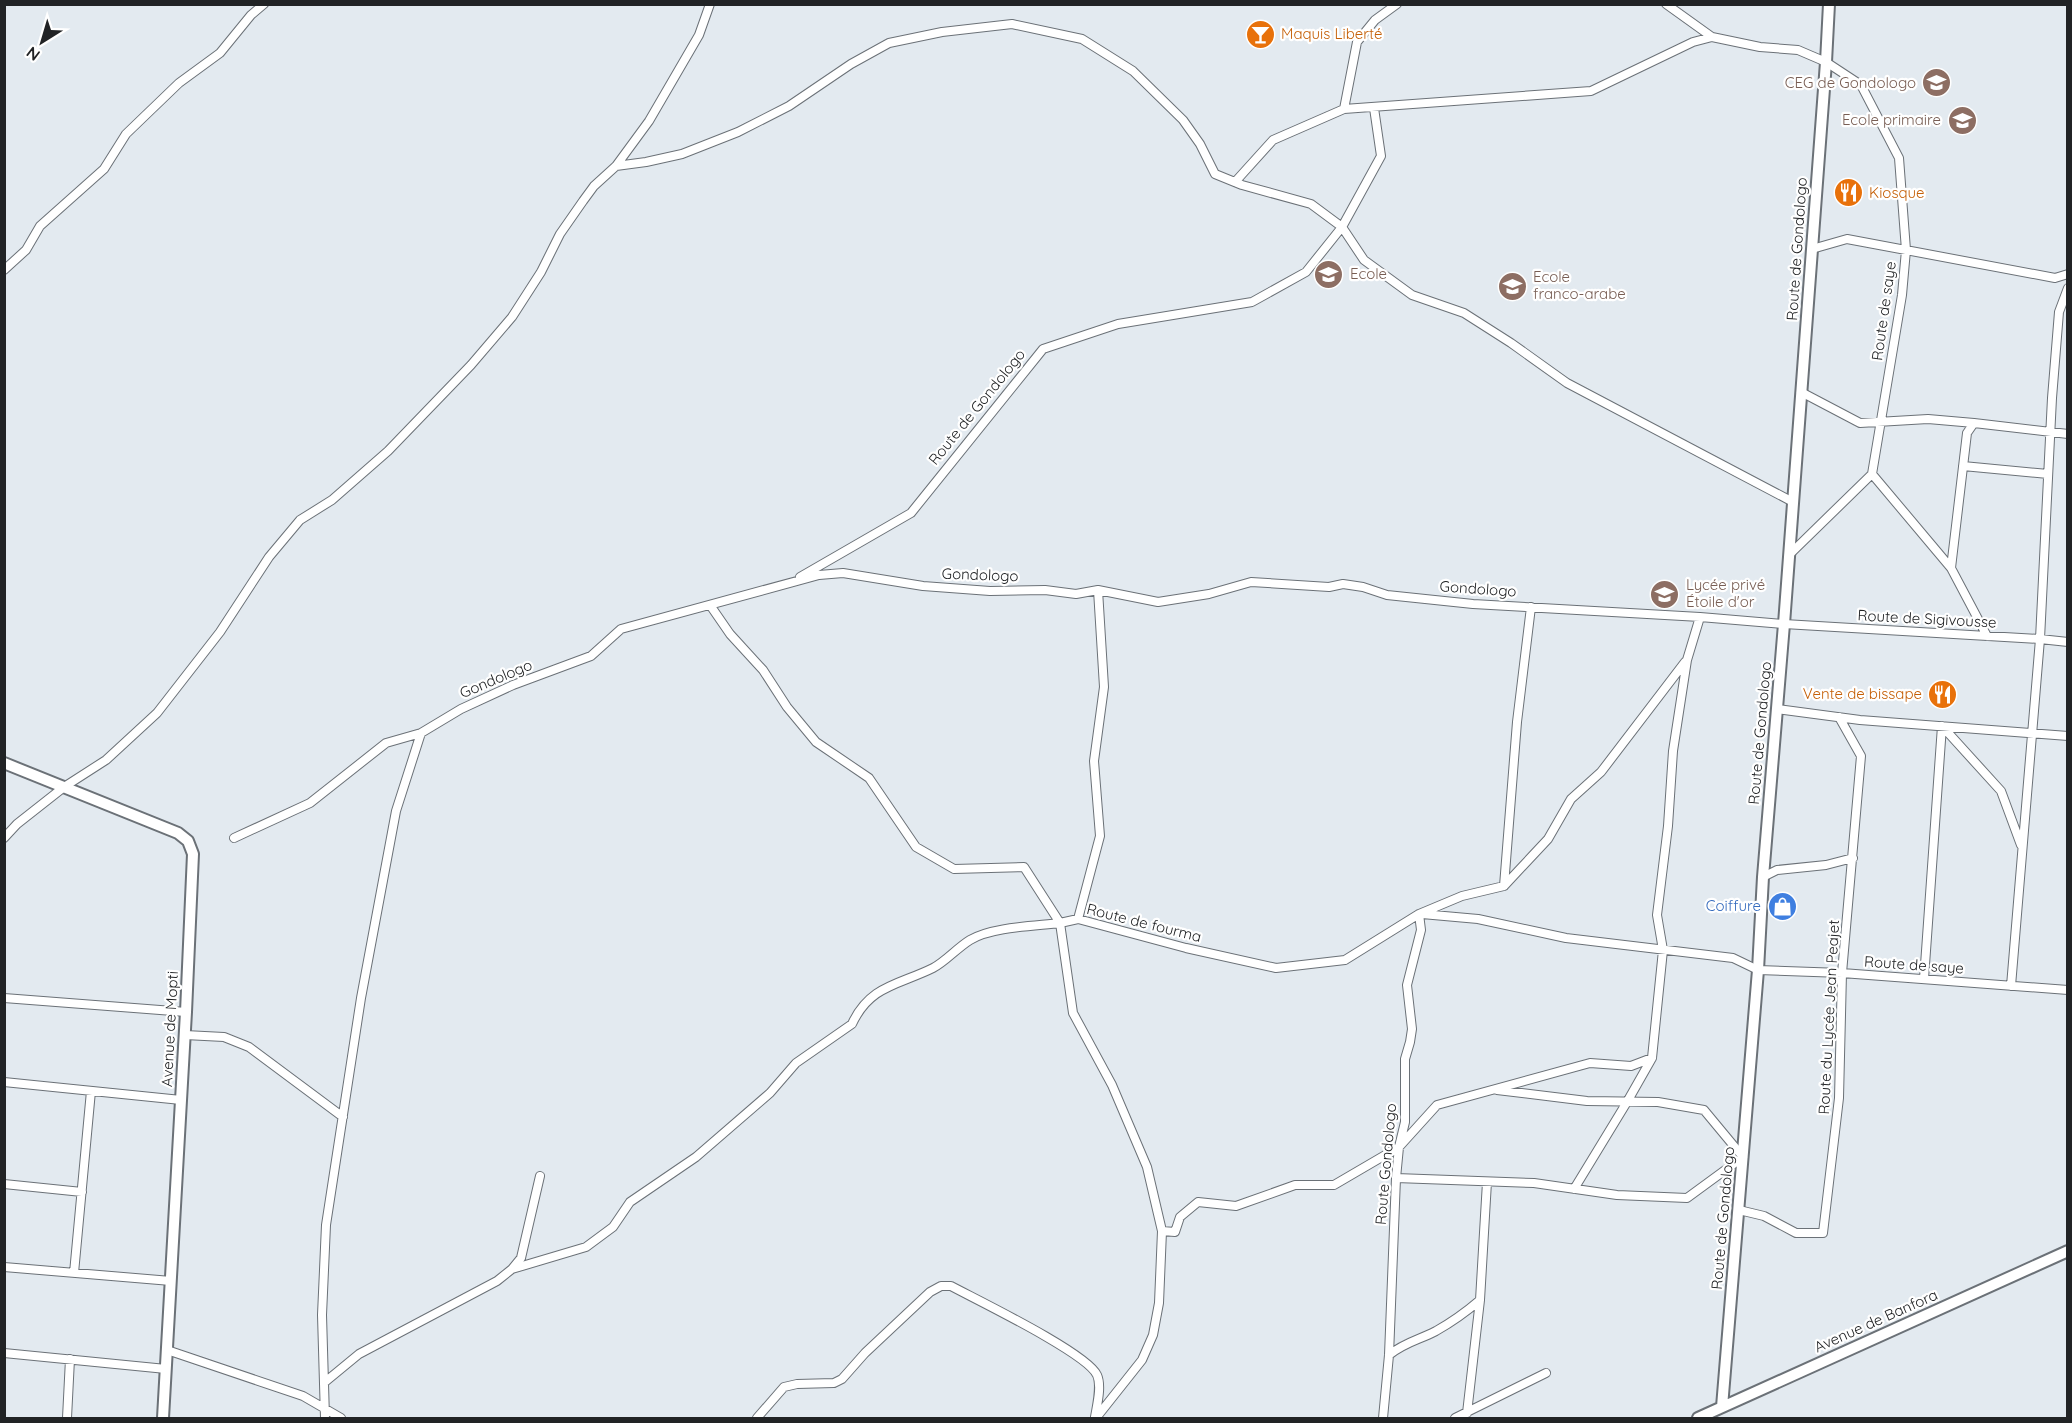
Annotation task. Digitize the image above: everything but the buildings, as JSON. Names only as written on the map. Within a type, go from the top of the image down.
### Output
[{"type":"street","points":[[4,270],[26,250],[40,226],[104,169],[126,134],[179,83],[220,53],[251,15],[264,4]]},
{"type":"street","points":[[4,838],[17,824],[64,787],[106,760],[157,713],[220,633],[268,557],[300,520],[332,500],[388,451],[471,365],[512,317],[541,272],[560,234],[583,201],[594,186],[616,166],[649,121],[699,35],[710,4]]},
{"type":"street","points":[[1344,109],[1357,42],[1375,20],[1397,4]]},
{"type":"street","points":[[1666,4],[1712,37]]},
{"type":"street","name":"Route de Gondologo","points":[[1721,1413],[1758,970],[1763,877],[1826,62],[1828,4]]},
{"type":"street","points":[[616,166],[682,154],[738,132],[789,106],[851,64],[889,43],[942,32],[1012,24],[1082,39],[1133,71],[1183,120],[1200,144],[1215,174],[1311,204],[1342,227],[1364,260],[1412,296],[1464,313],[1567,383],[1793,502]]},
{"type":"street","points":[[1235,182],[1274,140],[1344,109],[1591,91],[1693,42],[1712,37]]},
{"type":"street","name":"Route de saye","points":[[1712,37],[1760,47],[1798,50],[1826,62],[1861,85],[1899,158],[1906,250],[1902,295],[1872,474]]},
{"type":"street","name":"Route de Gondologo","points":[[792,582],[911,513],[1043,349],[1118,324],[1252,302],[1306,272],[1342,227],[1381,156],[1374,108]]},
{"type":"street","points":[[1812,249],[1847,239],[2055,278],[2067,274]]},
{"type":"street","points":[[2011,986],[2040,639],[2059,312],[2067,288]]},
{"type":"street","points":[[1801,392],[1860,423],[1928,419],[2067,434]]},
{"type":"street","points":[[1951,568],[1967,433],[1974,423]]},
{"type":"street","points":[[1963,466],[2048,474]]},
{"type":"street","points":[[1789,555],[1872,474],[1951,568],[1987,636]]},
{"type":"street","name":"Gondologo","points":[[234,838],[310,803],[386,743],[421,733],[461,709],[513,684],[591,656],[621,629],[819,575],[843,573],[924,586],[990,591],[1045,590],[1076,594],[1098,590],[1158,602],[1209,594],[1251,582],[1329,587],[1343,584],[1363,587],[1387,595],[1784,624]]},
{"type":"street","points":[[1078,919],[1100,836],[1094,761],[1104,687],[1098,590]]},
{"type":"street","points":[[711,605],[730,634],[763,670],[787,707],[816,742],[868,778],[916,847],[954,869],[1024,867],[1060,923],[1073,1013],[1112,1085],[1147,1167],[1162,1231],[1159,1303],[1153,1335],[1142,1360],[1095,1419]]},
{"type":"street","points":[[1504,886],[1517,722],[1531,607]]},
{"type":"street","points":[[1574,1189],[1628,1102],[1652,1058],[1663,950],[1657,915],[1668,826],[1673,751],[1687,660],[1700,617]]},
{"type":"street","name":"Route de Sigivousse","points":[[1784,624],[2067,642]]},
{"type":"street","points":[[1504,886],[1548,839],[1570,799],[1601,772],[1687,660]]},
{"type":"street","points":[[1777,709],[1839,717],[2067,736]]},
{"type":"street","name":"Route du Lycée Jean Peajet","points":[[1738,1210],[1764,1216],[1796,1233],[1823,1233],[1839,1098],[1842,973],[1861,756],[1839,717]]},
{"type":"street","points":[[1942,726],[2001,791],[2022,847]]},
{"type":"street","points":[[1924,979],[1942,726]]},
{"type":"street","points":[[325,1419],[322,1315],[326,1225],[362,998],[396,811],[421,733]]},
{"type":"street","name":"Avenue de Mopti","points":[[4,763],[178,832],[188,841],[193,854],[163,1419]]},
{"type":"street","points":[[1763,877],[1777,870],[1826,865],[1853,858]]},
{"type":"street","name":"Route de fourma","points":[[512,1269],[586,1247],[613,1227],[630,1202],[696,1157],[739,1121],[770,1093],[796,1062],[852,1023],[870,998],[885,986],[936,967],[972,939],[1013,927],[1078,919],[1186,948],[1276,968],[1345,960],[1419,914],[1462,896],[1504,886]]},
{"type":"street","points":[[1419,914],[1478,919],[1566,938],[1733,958],[1758,970]]},
{"type":"street","name":"Route Gondologo","points":[[1383,1419],[1389,1355],[1398,1148],[1405,1122],[1404,1069],[1412,1029],[1407,985],[1421,930],[1419,914]]},
{"type":"street","name":"Route de saye","points":[[1758,970],[1842,973],[2067,990]]},
{"type":"street","points":[[4,998],[186,1012]]},
{"type":"street","points":[[185,1035],[224,1037],[249,1047],[344,1117]]},
{"type":"street","points":[[1162,1231],[1175,1232],[1180,1217],[1198,1202],[1236,1206],[1295,1185],[1334,1185],[1398,1148],[1437,1105],[1590,1063],[1631,1066],[1652,1058]]},
{"type":"street","points":[[4,1082],[181,1100]]},
{"type":"street","points":[[74,1273],[91,1090]]},
{"type":"street","points":[[1396,1178],[1534,1183],[1617,1195],[1687,1198],[1743,1157],[1704,1110],[1658,1102],[1587,1101],[1493,1090]]},
{"type":"street","points":[[325,1382],[359,1353],[497,1281],[512,1269],[521,1258],[540,1176]]},
{"type":"street","points":[[1467,1413],[1480,1300],[1487,1182]]},
{"type":"street","points":[[4,1184],[82,1192]]},
{"type":"street","name":"Avenue de Banfora","points":[[1698,1419],[1721,1413],[2067,1251]]},
{"type":"street","points":[[4,1267],[171,1281]]},
{"type":"street","points":[[757,1419],[784,1387],[791,1384],[834,1383],[843,1379],[865,1353],[930,1292],[941,1286],[951,1286],[1055,1342],[1094,1370],[1099,1378],[1095,1419]]},
{"type":"street","points":[[1389,1355],[1401,1345],[1434,1332],[1461,1316],[1480,1300]]},
{"type":"street","points":[[167,1350],[303,1396],[342,1419]]},
{"type":"street","points":[[4,1353],[166,1370]]},
{"type":"street","points":[[67,1419],[70,1359]]},
{"type":"street","points":[[1455,1419],[1546,1373]]},
{"type":"place","name":"Maquis Liberté","points":[[1260,34]]},
{"type":"place","name":"CEG de Gondologo","points":[[1937,83]]},
{"type":"place","name":"Ecole primaire","points":[[1962,120]]},
{"type":"place","name":"Kiosque","points":[[1848,193]]},
{"type":"place","name":"Ecole","points":[[1329,274]]},
{"type":"place","name":"Ecole franco-arabe","points":[[1512,286]]},
{"type":"place","name":"Lycée privé Étoile d'or","points":[[1665,594]]},
{"type":"place","name":"Vente de bissape","points":[[1943,694]]},
{"type":"place","name":"Coiffure","points":[[1782,906]]}]
